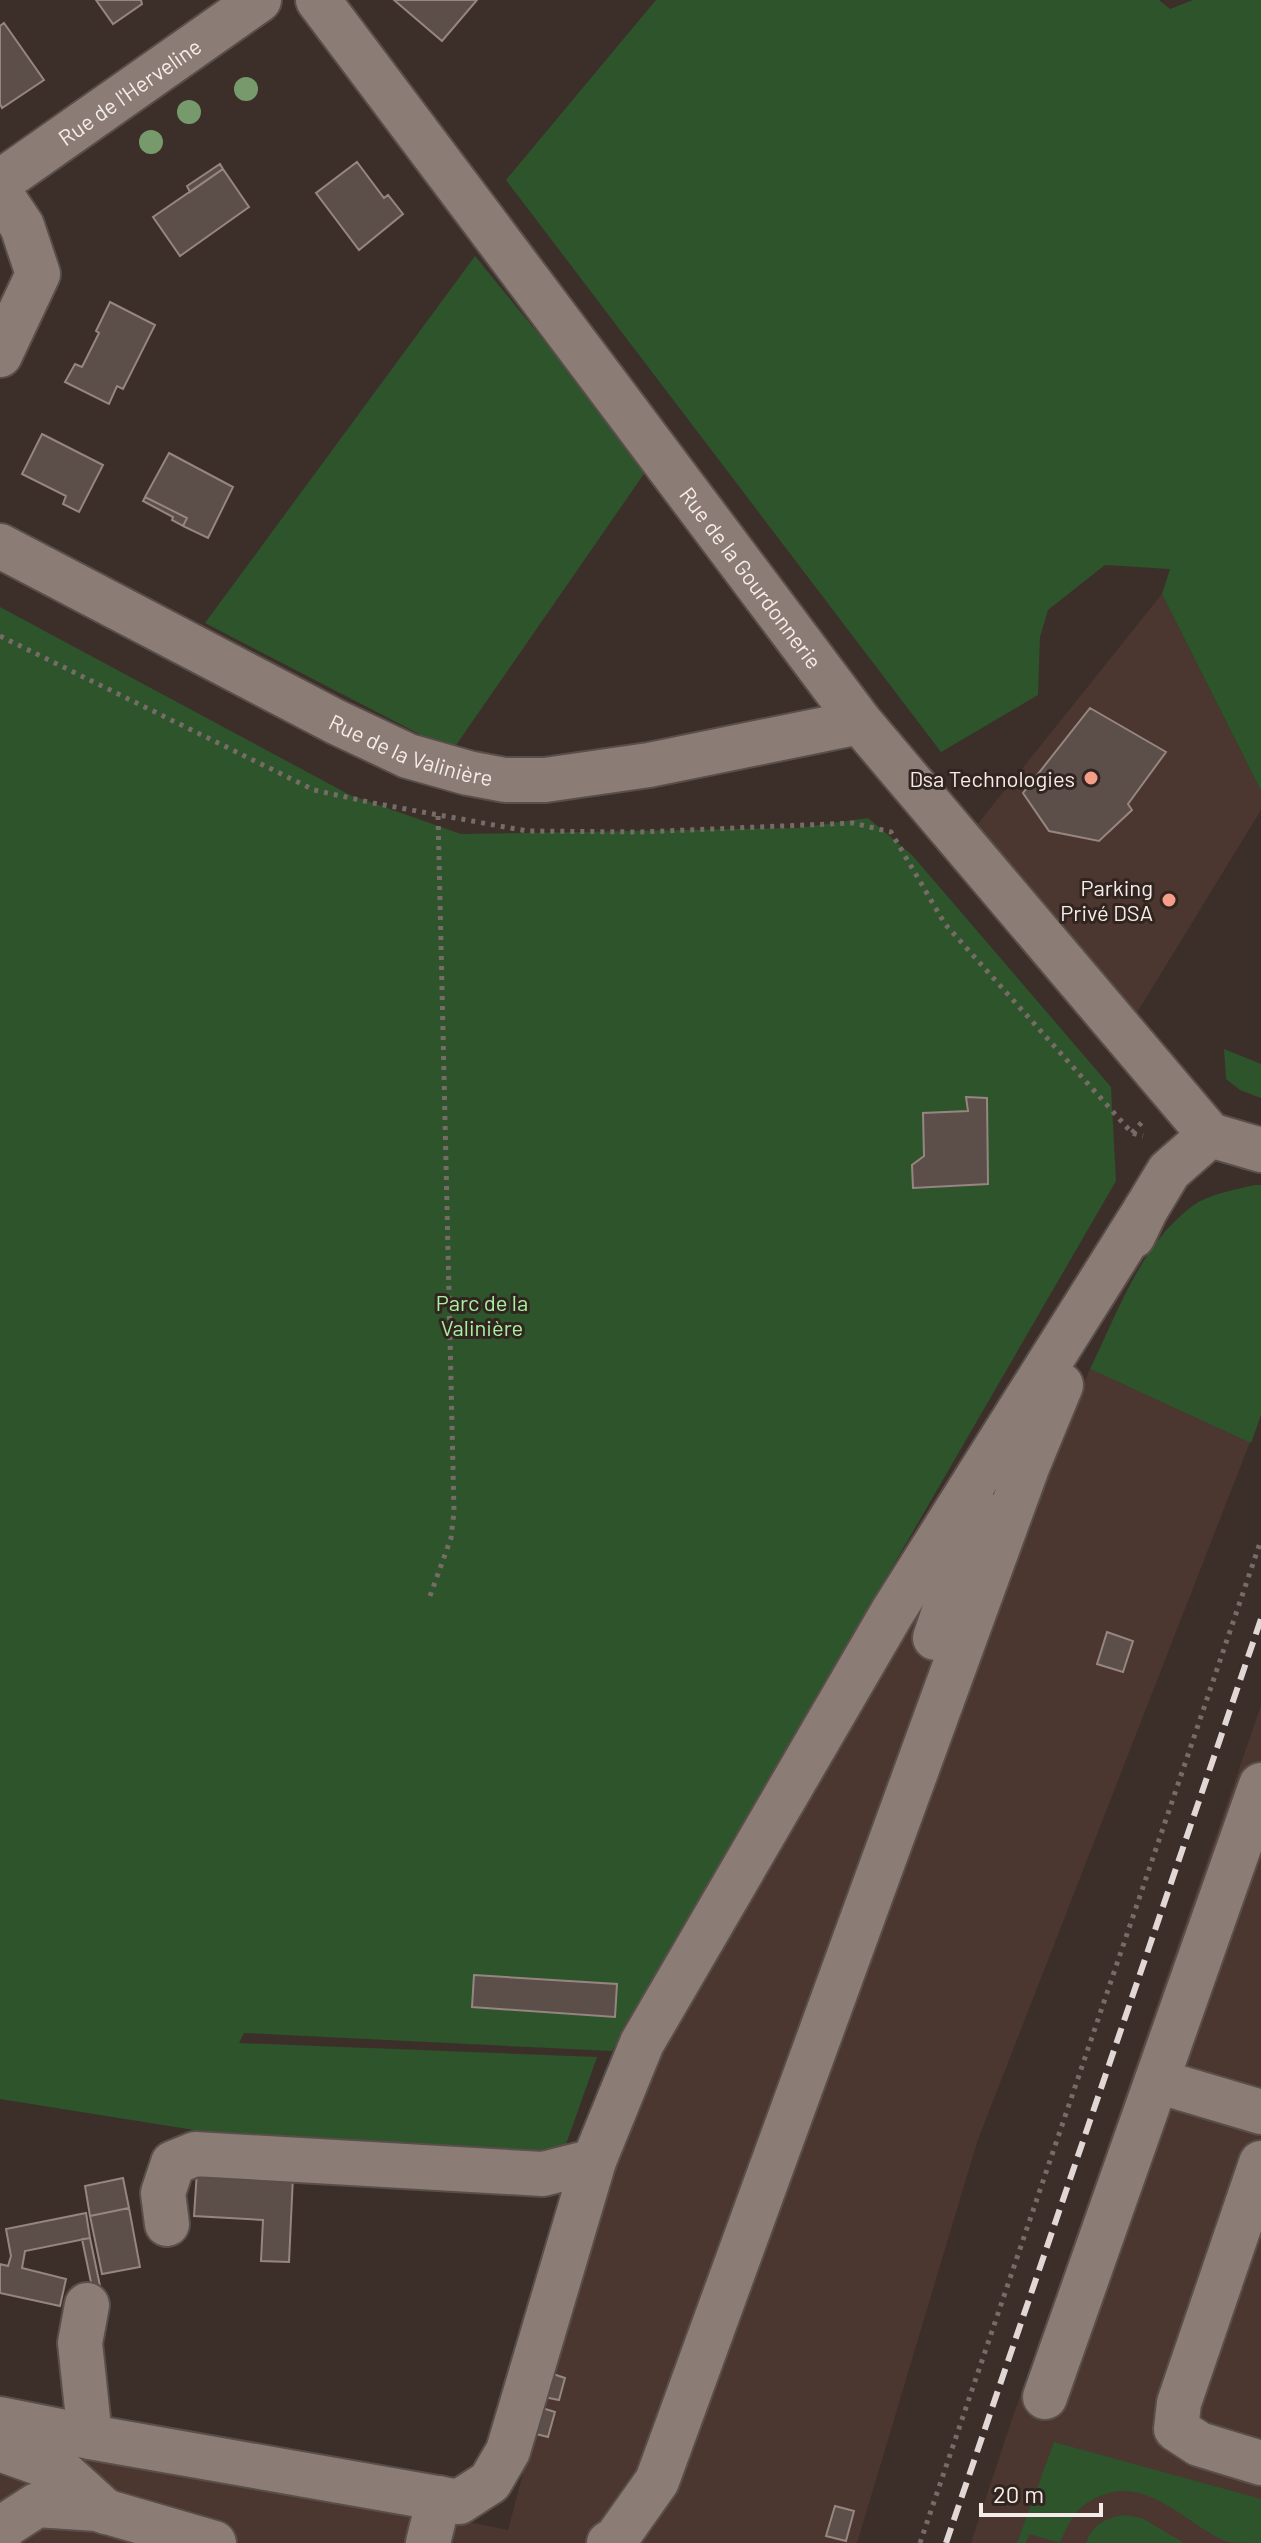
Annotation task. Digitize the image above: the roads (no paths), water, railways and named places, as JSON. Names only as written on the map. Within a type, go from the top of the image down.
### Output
[{"type":"street","name":"Rue de l'Herveline","points":[[0,182],[259,0]]},
{"type":"street","name":"Rue de la Gourdonnerie","points":[[318,0],[860,722],[1210,1135]]},
{"type":"street","points":[[0,193],[22,226],[38,274],[0,355]]},
{"type":"street","name":"Rue de la Valinière","points":[[0,546],[336,722],[408,756],[505,780],[545,780],[649,765],[860,722]]},
{"type":"street","points":[[0,2419],[459,2502],[490,2482],[508,2451],[594,2161],[642,2043],[892,1613],[1169,1171],[1210,1135],[1261,1150]]},
{"type":"street","points":[[616,2542],[657,2481],[1046,1418],[1146,1209]]},
{"type":"street","points":[[773,2164],[956,1570],[1010,1425]]},
{"type":"street","points":[[1045,2397],[1157,2081],[1247,1875],[1261,1785]]},
{"type":"street","points":[[1157,2081],[1261,2112]]},
{"type":"street","points":[[167,2224],[163,2193],[173,2163],[195,2154],[543,2174],[594,2161]]},
{"type":"street","points":[[1260,2169],[1179,2403],[1176,2429],[1199,2444],[1261,2463]]},
{"type":"street","points":[[87,2305],[80,2343],[90,2437]]},
{"type":"street","points":[[0,2449],[61,2471],[106,2512]]},
{"type":"street","points":[[428,2543],[439,2498]]},
{"type":"street","points":[[0,2535],[3,2527],[37,2505],[106,2512],[214,2543]]},
{"type":"railway","points":[[946,2543],[1261,1619]]},
{"type":"place","name":"Dsa Technologies","points":[[1091,778]]},
{"type":"place","name":"Parking Privé DSA","points":[[1169,900]]},
{"type":"park label","name":"Parc de la Valinière","points":[[482,1314]]}]
